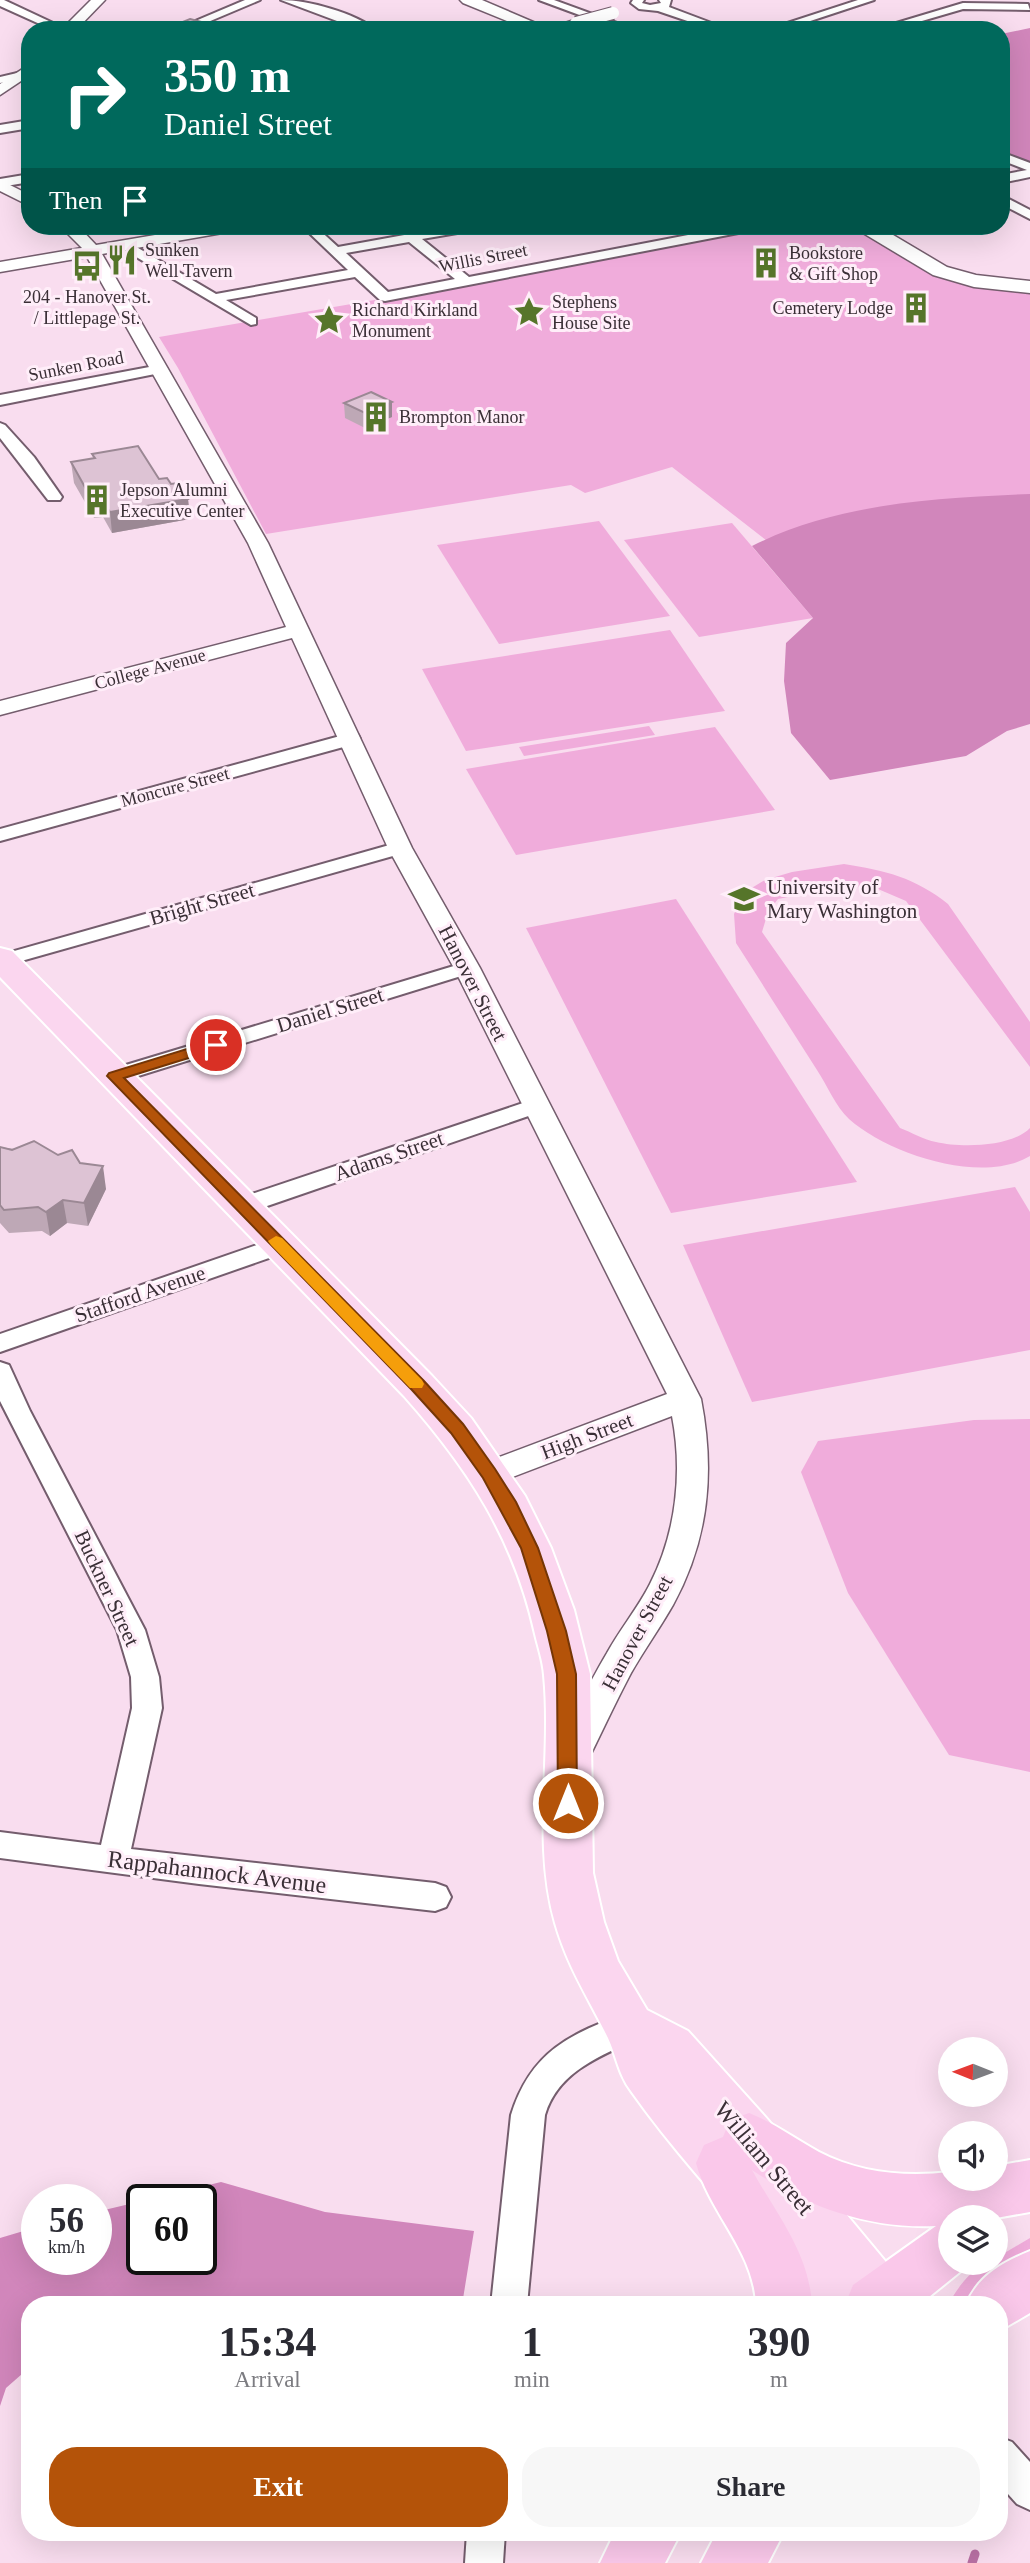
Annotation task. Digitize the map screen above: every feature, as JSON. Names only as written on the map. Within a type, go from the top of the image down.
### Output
[{"type":"highway","points":[[784,2296],[765,2238],[726,2180],[736,2151],[805,2173],[841,2189],[891,2201],[951,2200],[1030,2186]]},
{"type":"highway","points":[[1008,2209],[1030,2197]]},
{"type":"highway","points":[[882,2296],[938,2256]]},
{"type":"highway","points":[[1006,2296],[1030,2279]]},
{"type":"highway","points":[[630,2563],[645,2541]]},
{"type":"highway","points":[[731,2563],[747,2541]]},
{"type":"main road","points":[[468,0],[521,21]]},
{"type":"main road","points":[[880,235],[940,271],[981,282],[1030,287]]},
{"type":"main road","points":[[1,960],[418,1386],[457,1429],[510,1507],[530,1548],[551,1610],[567,1674],[569,1873],[579,1922],[596,1970],[629,2027]]},
{"type":"main road","name":"William Street","points":[[629,2027],[670,2048],[736,2151],[866,2296]]},
{"type":"street","points":[[77,21],[98,0]]},
{"type":"street","points":[[202,21],[255,0]]},
{"type":"street","points":[[286,0],[350,21]]},
{"type":"street","points":[[544,0],[605,21]]},
{"type":"street","points":[[842,0],[856,4]]},
{"type":"street","points":[[800,21],[869,0]]},
{"type":"street","points":[[0,2],[43,21]]},
{"type":"street","points":[[583,21],[613,13],[638,2],[660,4],[703,21]]},
{"type":"street","points":[[910,21],[963,6],[1028,7]]},
{"type":"street","points":[[2,83],[21,75]]},
{"type":"street","points":[[0,129],[21,126]]},
{"type":"street","points":[[1010,159],[1030,167]]},
{"type":"street","points":[[1010,177],[1030,173]]},
{"type":"street","points":[[0,184],[21,180]]},
{"type":"street","points":[[0,184],[21,196]]},
{"type":"street","points":[[1010,204],[1030,215]]},
{"type":"street","name":"Hanover Street","points":[[77,235],[92,251],[247,522],[400,848],[467,968],[685,1399],[692,1431],[695,1466],[686,1536],[666,1585],[619,1664],[568,1763]]},
{"type":"street","points":[[85,235],[102,243],[123,245],[251,321]]},
{"type":"street","points":[[0,267],[181,235]]},
{"type":"street","points":[[317,235],[359,272]]},
{"type":"street","points":[[336,251],[423,235]]},
{"type":"street","name":"Willis Street","points":[[359,272],[385,297],[707,235]]},
{"type":"street","points":[[412,237],[466,281]]},
{"type":"street","points":[[216,299],[359,272]]},
{"type":"street","name":"Sunken Road","points":[[0,400],[160,369]]},
{"type":"street","points":[[0,428],[28,460],[54,497]]},
{"type":"street","name":"College Avenue","points":[[0,708],[299,630]]},
{"type":"street","name":"Moncure Street","points":[[0,835],[351,739]]},
{"type":"street","name":"Bright Street","points":[[1,960],[400,848]]},
{"type":"street","name":"Daniel Street","points":[[114,1076],[467,968]]},
{"type":"street","name":"Adams Street","points":[[242,1206],[535,1106]]},
{"type":"street","name":"Stafford Avenue","points":[[0,1343],[280,1245]]},
{"type":"street","name":"Buckner Street","points":[[0,1371],[17,1411],[131,1630],[145,1676],[147,1708],[113,1860]]},
{"type":"street","name":"High Street","points":[[489,1474],[685,1399]]},
{"type":"street","name":"Rappahannock Avenue","points":[[0,1845],[435,1897]]},
{"type":"street","points":[[510,2296],[528,2115],[534,2090],[549,2072],[567,2058],[629,2027]]},
{"type":"street","points":[[1008,2465],[1030,2491]]},
{"type":"street","points":[[484,2563],[485,2541]]},
{"type":"shaded area","points":[[1030,28],[1030,162],[1010,154],[1010,32]]},
{"type":"shaded area","points":[[724,235],[868,235],[912,264],[939,276],[1030,291],[1030,625],[775,547],[672,467],[585,493],[571,485],[266,534],[159,337],[450,287]]},
{"type":"shaded area","points":[[1030,494],[1030,724],[1007,731],[966,756],[830,780],[791,733],[784,681],[786,643],[813,618],[752,546],[818,520],[888,505]]},
{"type":"shaded area","points":[[599,521],[670,616],[499,644],[437,545]]},
{"type":"shaded area","points":[[732,523],[813,618],[699,637],[624,540]]},
{"type":"shaded area","points":[[670,630],[725,711],[466,751],[422,669]]},
{"type":"shaded area","points":[[649,726],[655,735],[524,756],[519,747]]},
{"type":"shaded area","points":[[715,727],[775,810],[516,855],[466,769]]},
{"type":"shaded area","points":[[844,864],[899,876],[948,904],[1030,1022],[1030,1067],[906,901],[871,886],[837,887],[778,899],[768,912],[762,932],[900,1128],[931,1141],[972,1145],[1011,1139],[1030,1128],[1030,1156],[1010,1164],[987,1167],[936,1162],[887,1144],[866,1132],[844,1114],[836,1102],[736,943],[734,914],[745,892],[765,880],[792,872]]},
{"type":"shaded area","points":[[676,899],[857,1182],[671,1213],[526,928]]},
{"type":"shaded area","points":[[1015,1187],[1030,1212],[1030,1350],[752,1402],[683,1245]]},
{"type":"shaded area","points":[[1030,1419],[1030,1772],[949,1755],[848,1593],[801,1472],[818,1441],[974,1420]]},
{"type":"shaded area","points":[[221,2182],[325,2212],[474,2231],[463,2296],[21,2296],[21,2375],[6,2388],[0,2406],[0,2238],[21,2232],[21,2275],[112,2275],[112,2208],[126,2205],[126,2275],[217,2275],[217,2184],[213,2184]]},
{"type":"shaded area","points":[[1030,2238],[1030,2263],[974,2296],[954,2296],[971,2275],[1008,2275],[1008,2251]]},
{"type":"building","points":[[371,392],[392,402],[365,413],[344,403]]},
{"type":"building","points":[[138,446],[159,479],[167,478],[171,484],[178,483],[188,499],[110,512],[100,496],[91,498],[71,462],[95,458],[92,454]]},
{"type":"building","points":[[34,1141],[58,1155],[72,1150],[80,1163],[103,1166],[84,1203],[63,1200],[46,1212],[38,1207],[4,1210],[0,1205],[0,1147],[12,1150]]},
{"type":"waterway","points":[[972,2563],[975,2554]]},
{"type":"slow traffic","points":[[276,1241],[416,1384]]},
{"type":"place","name":"Sunken Well Tavern","points":[[122,260]]},
{"type":"place","name":"Bookstore & Gift Shop","points":[[766,263]]},
{"type":"place","name":"204 - Hanover St. / Littlepage St.","points":[[87,266]]},
{"type":"place","name":"Cemetery Lodge","points":[[916,308]]},
{"type":"place","name":"Stephens House Site","points":[[529,312]]},
{"type":"place","name":"Richard Kirkland Monument","points":[[329,320]]},
{"type":"place","name":"Brompton Manor","points":[[376,417]]},
{"type":"place","name":"Jepson Alumni Executive Center","points":[[97,500]]},
{"type":"place","name":"University of Mary Washington","points":[[744,899]]},
{"type":"route","points":[[216,1045],[114,1076],[418,1386],[457,1429],[510,1507],[530,1548],[551,1610],[567,1674],[568,1803]]}]
